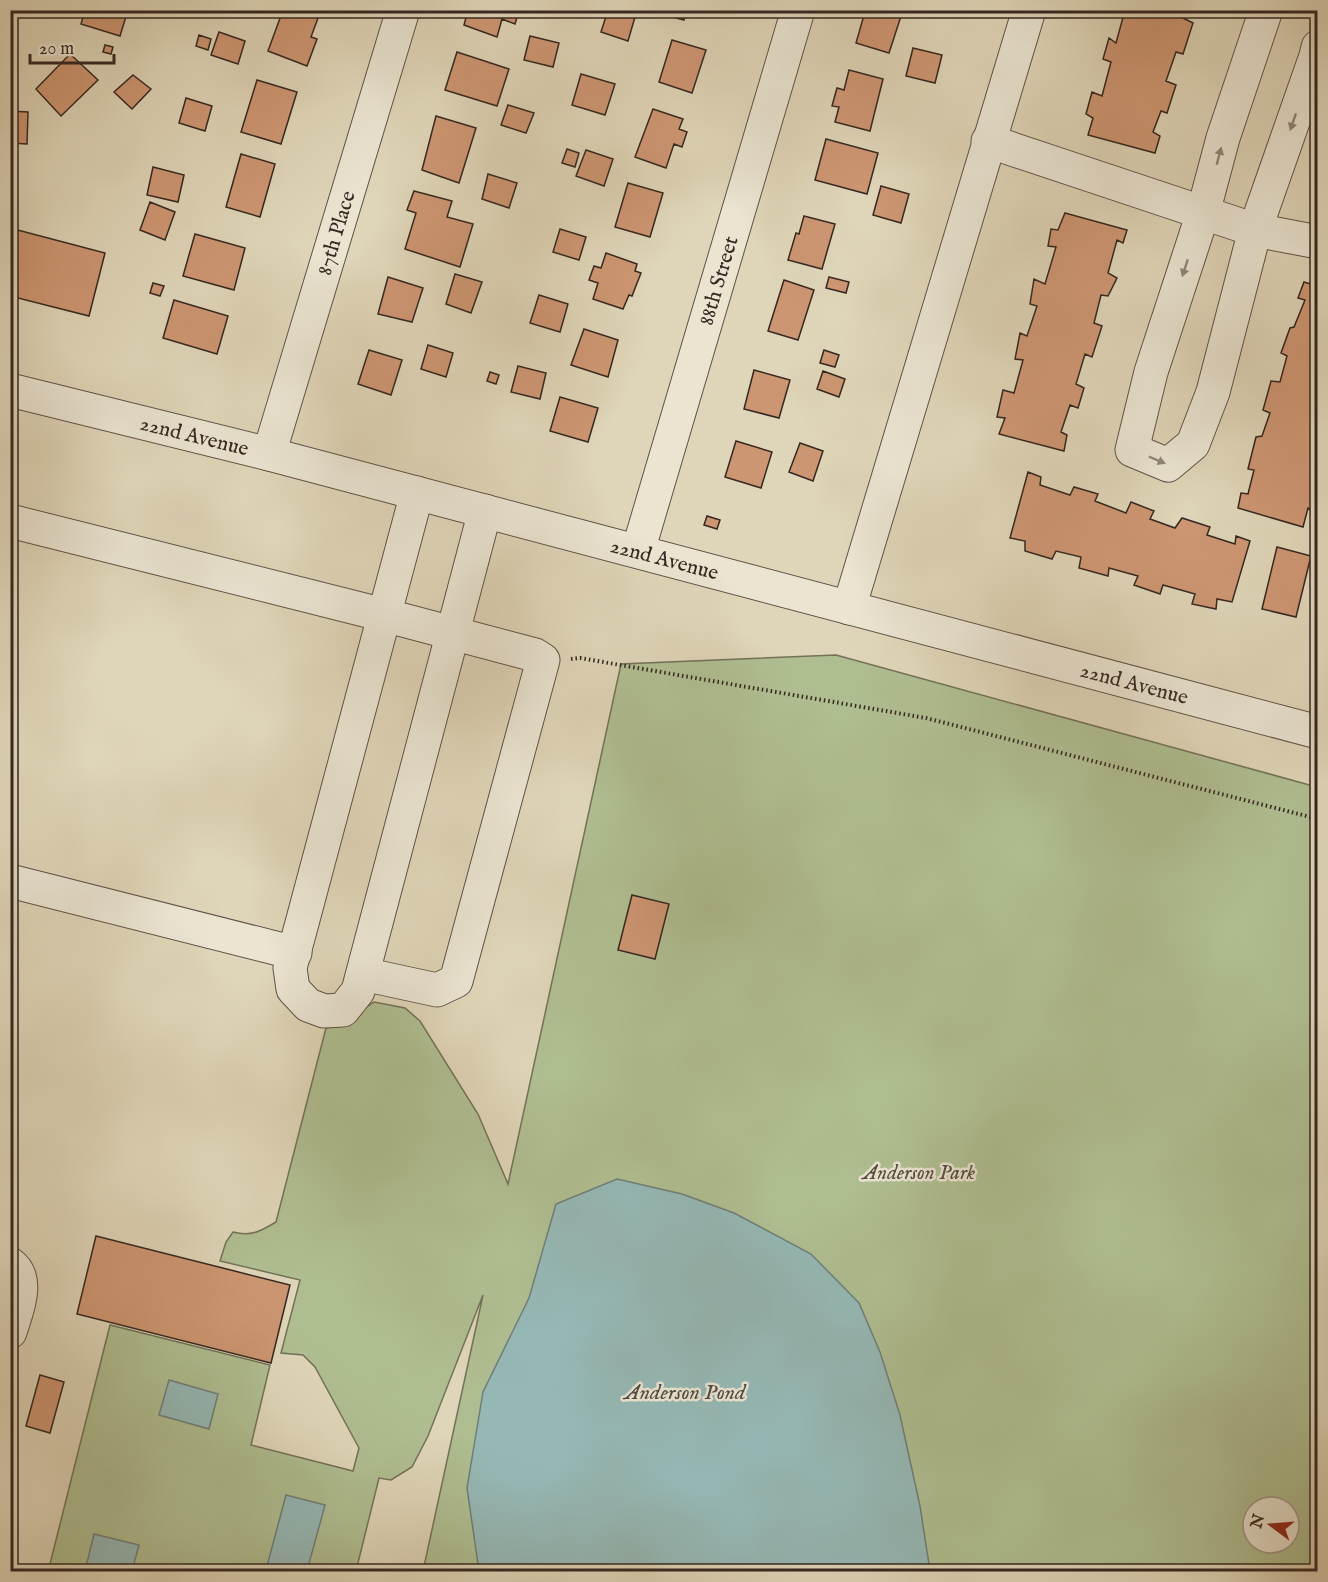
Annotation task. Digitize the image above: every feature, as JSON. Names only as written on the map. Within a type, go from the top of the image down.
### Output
[{"type":"street","name":"87th Place","points":[[269,454],[403,10]]},
{"type":"street","name":"88th Street","points":[[638,551],[798,10]]},
{"type":"street","points":[[849,608],[1029,10]]},
{"type":"street","points":[[1266,10],[1223,138],[1203,213],[1151,372],[1132,450],[1168,465],[1193,444],[1213,392],[1255,230],[1316,56],[1317,46]]},
{"type":"street","points":[[988,141],[1255,230],[1317,242]]},
{"type":"street","name":"22nd Avenue","points":[[10,390],[269,454],[1317,730]]},
{"type":"street","points":[[417,493],[290,968],[293,989],[308,1005],[324,1011],[344,1010],[358,991],[485,511]]},
{"type":"street","points":[[10,521],[384,615],[535,655],[543,660],[456,981],[437,990],[363,974]]},
{"type":"street","points":[[10,881],[294,953]]},
{"type":"street","points":[[10,1264],[16,1268],[22,1287],[10,1332]]},
{"type":"path","points":[[543,660],[580,658],[926,718],[1317,819]]},
{"type":"green space","name":"Anderson Park","points":[[836,655],[1317,787],[1317,1571],[423,1571],[483,1295],[428,1436],[412,1467],[391,1480],[379,1478],[356,1571],[48,1572],[110,1325],[270,1365],[251,1445],[353,1471],[359,1448],[315,1367],[303,1355],[281,1353],[300,1280],[220,1261],[226,1242],[233,1232],[245,1234],[256,1232],[276,1222],[326,1028],[335,1027],[374,1002],[405,1008],[420,1021],[478,1114],[508,1184],[621,664]]},
{"type":"water","name":"Anderson Pond","points":[[617,1179],[682,1194],[734,1213],[811,1254],[859,1303],[880,1352],[900,1415],[920,1506],[930,1571],[479,1571],[467,1488],[483,1392],[529,1298],[556,1204]]},
{"type":"water","points":[[169,1380],[218,1394],[209,1429],[159,1415]]},
{"type":"water","points":[[286,1495],[325,1505],[307,1571],[286,1571],[267,1566]]},
{"type":"water","points":[[94,1534],[139,1545],[132,1571],[85,1571]]},
{"type":"building","points":[[85,10],[128,10],[120,36],[81,24]]},
{"type":"building","points":[[151,10],[174,10],[172,17]]},
{"type":"building","points":[[283,10],[297,10],[318,18],[311,37],[317,39],[307,66],[268,51]]},
{"type":"building","points":[[468,10],[519,10],[515,24],[502,19],[497,37],[464,25]]},
{"type":"building","points":[[608,10],[637,10],[628,41],[601,32]]},
{"type":"building","points":[[674,10],[687,10],[684,20],[672,17]]},
{"type":"building","points":[[694,10],[719,10],[718,17]]},
{"type":"building","points":[[869,10],[903,10],[889,53],[856,43],[864,15],[867,17]]},
{"type":"building","points":[[1125,10],[1185,10],[1183,18],[1193,23],[1183,54],[1176,52],[1166,81],[1176,85],[1167,113],[1161,111],[1153,132],[1160,136],[1155,153],[1088,135],[1093,118],[1086,114],[1092,92],[1102,96],[1111,62],[1103,59],[1109,38],[1116,43]]},
{"type":"building","points":[[219,32],[245,41],[238,64],[211,55]]},
{"type":"building","points":[[199,35],[211,39],[208,50],[196,46]]},
{"type":"building","points":[[530,36],[559,43],[553,67],[524,60]]},
{"type":"building","points":[[672,40],[706,50],[692,93],[659,82]]},
{"type":"building","points":[[105,45],[113,47],[111,54],[103,52]]},
{"type":"building","points":[[913,48],[942,55],[935,83],[906,76]]},
{"type":"building","points":[[457,52],[509,69],[497,106],[445,90]]},
{"type":"building","points":[[70,54],[98,80],[61,116],[36,89]]},
{"type":"building","points":[[849,70],[883,79],[870,131],[835,122],[839,107],[832,106],[837,88],[844,90]]},
{"type":"building","points":[[581,74],[615,84],[605,115],[572,105]]},
{"type":"building","points":[[133,75],[151,89],[132,109],[114,92]]},
{"type":"building","points":[[257,80],[297,92],[281,144],[241,132]]},
{"type":"building","points":[[186,98],[212,106],[205,131],[179,123]]},
{"type":"building","points":[[508,105],[534,113],[526,133],[501,125]]},
{"type":"building","points":[[653,109],[683,119],[679,129],[687,132],[682,147],[674,144],[666,168],[635,157]]},
{"type":"building","points":[[10,111],[28,112],[27,144],[10,143]]},
{"type":"building","points":[[436,116],[476,128],[459,183],[422,170]]},
{"type":"building","points":[[826,139],[878,153],[867,194],[815,180]]},
{"type":"building","points":[[567,149],[579,153],[575,167],[562,163]]},
{"type":"building","points":[[586,150],[613,159],[604,186],[576,176]]},
{"type":"building","points":[[241,154],[275,164],[260,217],[226,207]]},
{"type":"building","points":[[153,167],[184,175],[178,202],[147,195]]},
{"type":"building","points":[[488,174],[517,183],[509,208],[482,199]]},
{"type":"building","points":[[628,183],[663,193],[650,237],[615,227]]},
{"type":"building","points":[[881,186],[909,194],[901,223],[873,215]]},
{"type":"building","points":[[414,191],[452,201],[447,217],[473,224],[460,267],[405,249],[416,213],[407,210]]},
{"type":"building","points":[[150,202],[175,212],[165,240],[140,230]]},
{"type":"building","points":[[1065,213],[1127,230],[1123,243],[1117,240],[1108,273],[1117,278],[1108,296],[1101,295],[1094,323],[1102,326],[1092,357],[1085,354],[1076,384],[1084,388],[1078,408],[1070,405],[1061,432],[1067,435],[1064,451],[999,434],[1005,418],[997,417],[1003,390],[1014,393],[1023,360],[1015,359],[1020,333],[1027,336],[1037,306],[1030,304],[1034,279],[1045,284],[1056,247],[1048,246],[1051,229],[1058,230]]},
{"type":"building","points":[[804,216],[835,224],[822,269],[788,260]]},
{"type":"building","points":[[10,228],[105,253],[89,316],[10,296]]},
{"type":"building","points":[[560,229],[586,237],[579,260],[553,252]]},
{"type":"building","points":[[195,234],[245,248],[234,290],[183,276]]},
{"type":"building","points":[[606,253],[637,264],[635,271],[641,273],[632,296],[629,295],[623,309],[593,299],[598,283],[589,280],[594,266],[601,268]]},
{"type":"building","points":[[455,274],[482,282],[471,313],[446,304]]},
{"type":"building","points":[[388,277],[423,288],[412,322],[378,314]]},
{"type":"building","points":[[829,277],[849,282],[846,293],[826,288]]},
{"type":"building","points":[[784,280],[814,290],[798,340],[768,331]]},
{"type":"building","points":[[1304,282],[1318,286],[1318,464],[1311,484],[1318,488],[1318,499],[1314,511],[1308,508],[1303,527],[1238,508],[1241,493],[1248,494],[1254,470],[1248,469],[1256,437],[1262,436],[1270,413],[1263,410],[1271,381],[1280,382],[1287,356],[1281,353],[1290,328],[1294,327],[1305,300],[1298,298]]},
{"type":"building","points":[[153,283],[164,286],[160,296],[150,293]]},
{"type":"building","points":[[539,295],[568,304],[560,332],[530,323]]},
{"type":"building","points":[[174,300],[228,316],[217,354],[163,338]]},
{"type":"building","points":[[584,329],[618,340],[608,377],[571,365]]},
{"type":"building","points":[[428,345],[453,353],[446,377],[421,369]]},
{"type":"building","points":[[369,350],[402,360],[391,395],[358,384]]},
{"type":"building","points":[[824,350],[839,355],[835,367],[820,363]]},
{"type":"building","points":[[518,366],[546,373],[540,399],[511,392]]},
{"type":"building","points":[[754,370],[790,380],[779,418],[744,409]]},
{"type":"building","points":[[823,371],[845,379],[839,397],[817,389]]},
{"type":"building","points":[[490,372],[499,375],[496,384],[487,381]]},
{"type":"building","points":[[560,397],[598,408],[588,442],[550,431]]},
{"type":"building","points":[[736,441],[772,452],[761,488],[725,477]]},
{"type":"building","points":[[800,443],[823,451],[813,481],[789,472]]},
{"type":"building","points":[[1028,472],[1041,477],[1040,485],[1070,495],[1074,487],[1098,494],[1095,501],[1126,513],[1131,502],[1154,511],[1150,519],[1175,528],[1182,518],[1210,527],[1207,535],[1235,544],[1236,536],[1250,541],[1232,602],[1217,599],[1216,609],[1192,604],[1195,594],[1163,585],[1160,594],[1134,585],[1138,576],[1109,568],[1108,576],[1079,568],[1081,557],[1056,551],[1052,559],[1025,551],[1025,541],[1010,538]]},
{"type":"building","points":[[707,516],[720,520],[717,529],[704,525]]},
{"type":"building","points":[[1277,547],[1311,556],[1296,617],[1262,609]]},
{"type":"building","points":[[632,895],[669,904],[655,959],[618,950]]},
{"type":"building","points":[[96,1236],[290,1285],[271,1363],[77,1314]]},
{"type":"building","points":[[40,1375],[64,1382],[50,1433],[26,1426]]}]
